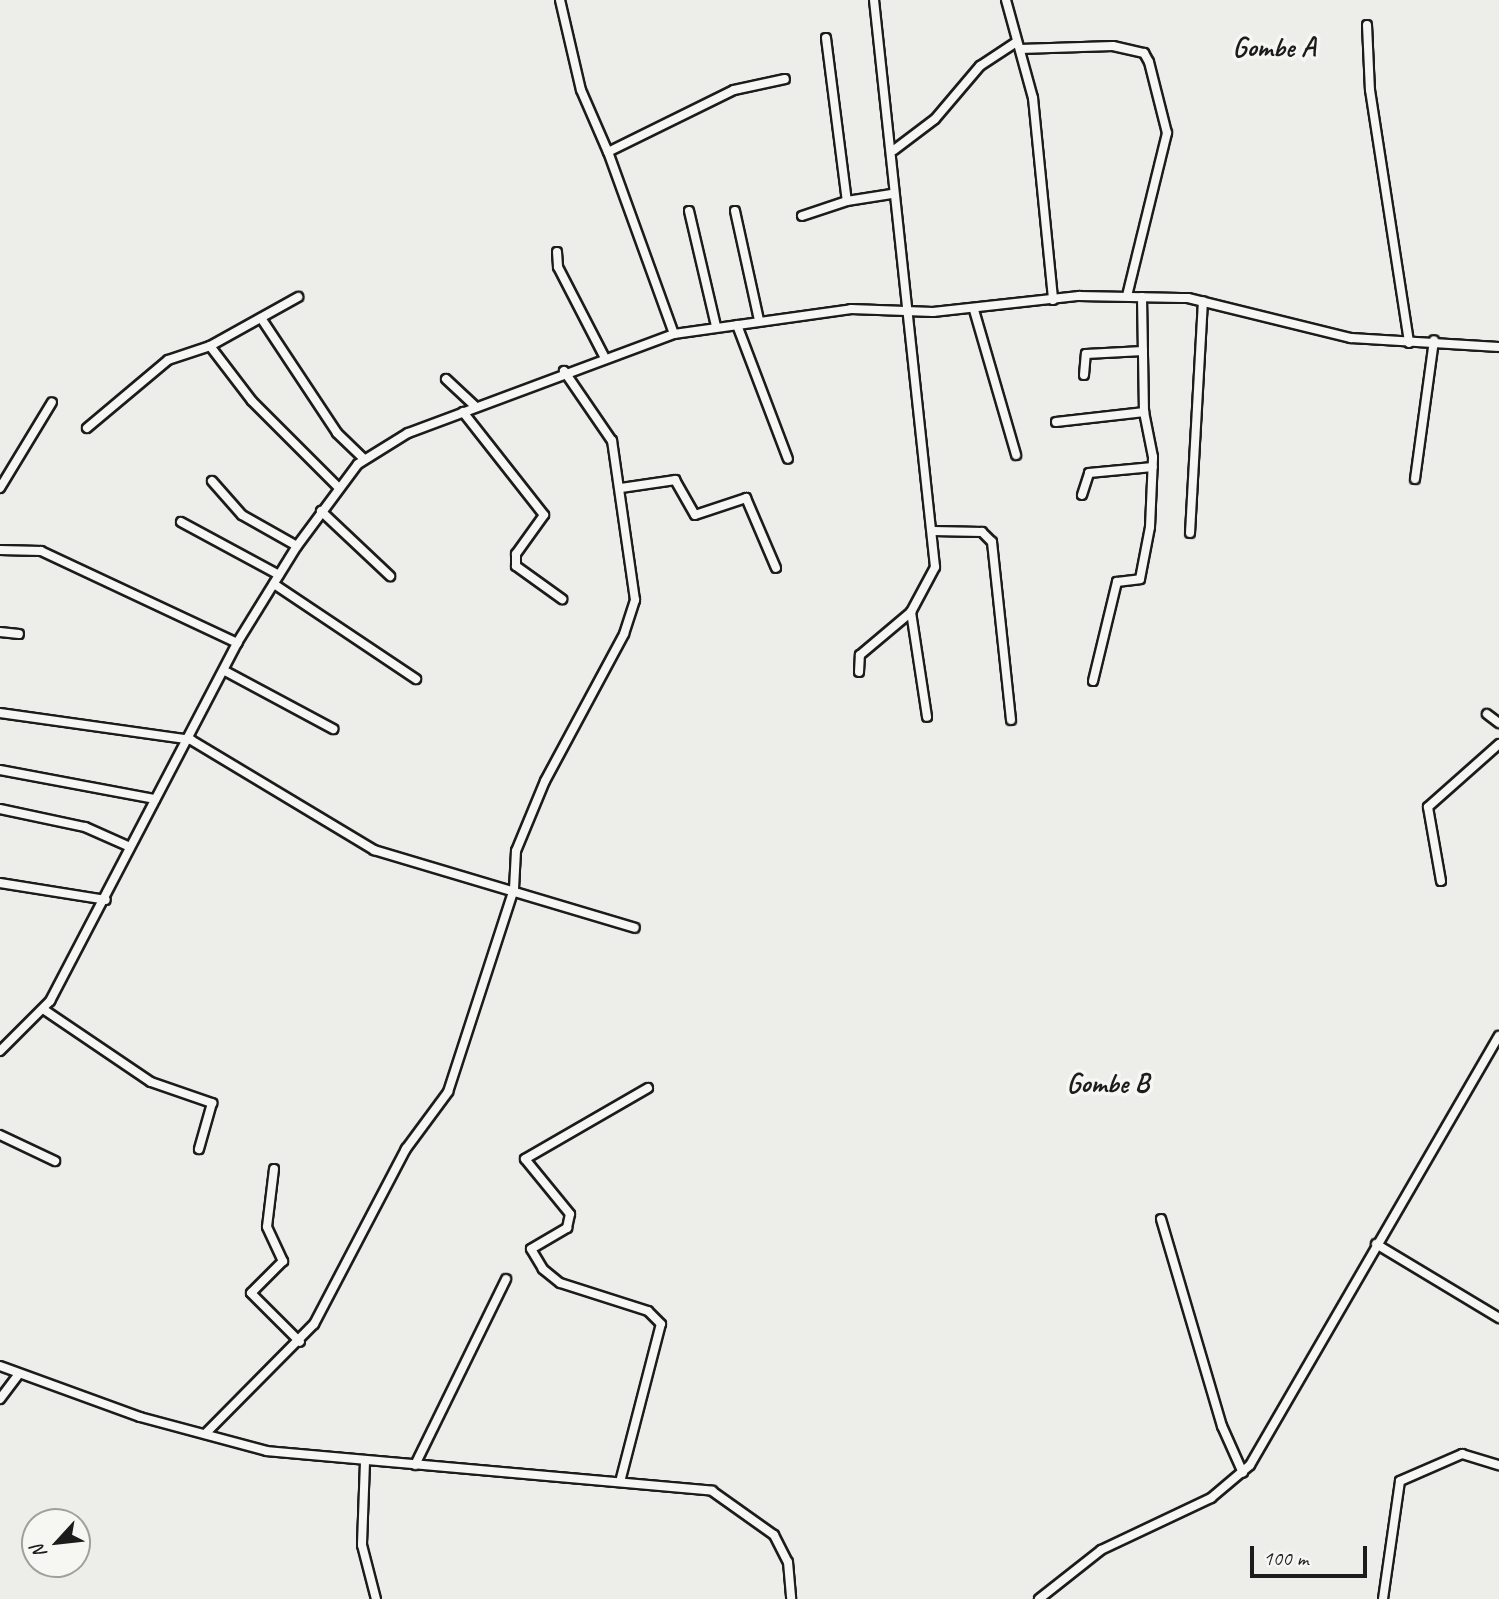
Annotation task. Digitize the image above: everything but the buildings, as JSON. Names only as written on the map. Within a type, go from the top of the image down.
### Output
[{"type":"street","points":[[560,0],[581,90],[608,152],[674,334]]},
{"type":"street","points":[[859,671],[860,655],[911,612],[933,579],[933,531],[891,194],[894,150],[874,0]]},
{"type":"street","points":[[1006,0],[1033,98],[1053,300]]},
{"type":"street","points":[[1367,25],[1370,90],[1409,343]]},
{"type":"street","points":[[826,38],[847,201]]},
{"type":"street","points":[[894,150],[935,119],[980,66],[1018,46],[1113,46],[1144,53],[1149,62],[1167,133],[1127,296]]},
{"type":"street","points":[[608,152],[734,90],[785,79]]},
{"type":"street","points":[[802,216],[847,201],[891,194]]},
{"type":"street","points":[[689,211],[716,326]]},
{"type":"street","points":[[735,212],[759,320]]},
{"type":"street","points":[[557,252],[604,356]]},
{"type":"street","points":[[0,1051],[43,1009],[106,900],[130,847],[191,740],[237,643],[338,487],[364,459],[463,412],[604,356],[674,334],[851,309],[974,310],[1053,300],[1127,296],[1203,301],[1328,333],[1409,343],[1434,340],[1499,347]]},
{"type":"street","points":[[86,428],[168,360],[210,346],[298,297]]},
{"type":"street","points":[[1093,681],[1117,582],[1140,579],[1153,467],[1144,412],[1142,297]]},
{"type":"street","points":[[1190,533],[1203,301]]},
{"type":"street","points":[[974,310],[1016,455]]},
{"type":"street","points":[[261,318],[337,433],[364,459]]},
{"type":"street","points":[[737,325],[788,459]]},
{"type":"street","points":[[1415,479],[1434,340]]},
{"type":"street","points":[[210,346],[261,411],[338,487]]},
{"type":"street","points":[[1084,375],[1086,354],[1143,351]]},
{"type":"street","points":[[205,1434],[300,1342],[330,1300],[406,1149],[448,1091],[514,889],[516,851],[545,781],[612,663],[635,600],[621,488],[608,431],[564,371]]},
{"type":"street","points":[[446,379],[476,407]]},
{"type":"street","points":[[0,488],[52,402]]},
{"type":"street","points":[[463,412],[544,515],[516,554],[516,566],[562,599]]},
{"type":"street","points":[[1056,422],[1144,412]]},
{"type":"street","points":[[1082,495],[1089,473],[1153,467]]},
{"type":"street","points":[[621,488],[675,480],[695,515],[746,498],[776,568]]},
{"type":"street","points":[[212,481],[242,515],[297,547]]},
{"type":"street","points":[[321,511],[390,576]]},
{"type":"street","points":[[181,522],[279,575]]},
{"type":"street","points":[[933,531],[982,532],[992,542],[1011,720]]},
{"type":"street","points":[[0,550],[41,551],[237,643]]},
{"type":"street","points":[[274,584],[416,679]]},
{"type":"street","points":[[911,612],[927,718]]},
{"type":"street","points":[[0,632],[19,634]]},
{"type":"street","points":[[225,671],[333,729]]},
{"type":"street","points":[[0,713],[191,740],[374,850],[514,889],[635,928]]},
{"type":"street","points":[[1487,714],[1499,723]]},
{"type":"street","points":[[1441,881],[1428,807],[1499,744]]},
{"type":"street","points":[[0,770],[156,799]]},
{"type":"street","points":[[0,809],[85,827],[130,847]]},
{"type":"street","points":[[0,883],[106,900]]},
{"type":"street","points":[[43,1009],[151,1082],[212,1103],[199,1149]]},
{"type":"street","points":[[1039,1599],[1101,1550],[1211,1498],[1243,1473],[1499,1036]]},
{"type":"street","points":[[620,1482],[661,1324],[648,1311],[560,1283],[543,1269],[531,1249],[567,1228],[570,1214],[524,1159],[648,1088]]},
{"type":"street","points":[[0,1135],[55,1161]]},
{"type":"street","points":[[274,1170],[267,1227],[284,1261],[251,1293],[300,1342]]},
{"type":"street","points":[[1161,1219],[1222,1426],[1243,1473]]},
{"type":"street","points":[[1376,1244],[1499,1318]]},
{"type":"street","points":[[415,1465],[506,1279]]},
{"type":"street","points":[[0,1366],[205,1434],[267,1451],[365,1462],[688,1485],[731,1500],[782,1546],[791,1599]]},
{"type":"street","points":[[0,1399],[19,1374]]},
{"type":"street","points":[[1383,1599],[1400,1481],[1462,1454],[1499,1465]]},
{"type":"street","points":[[365,1462],[362,1545],[376,1599]]},
{"type":"district","name":"Gombe A","points":[[1274,47]]},
{"type":"district","name":"Gombe B","points":[[1108,1083]]}]
